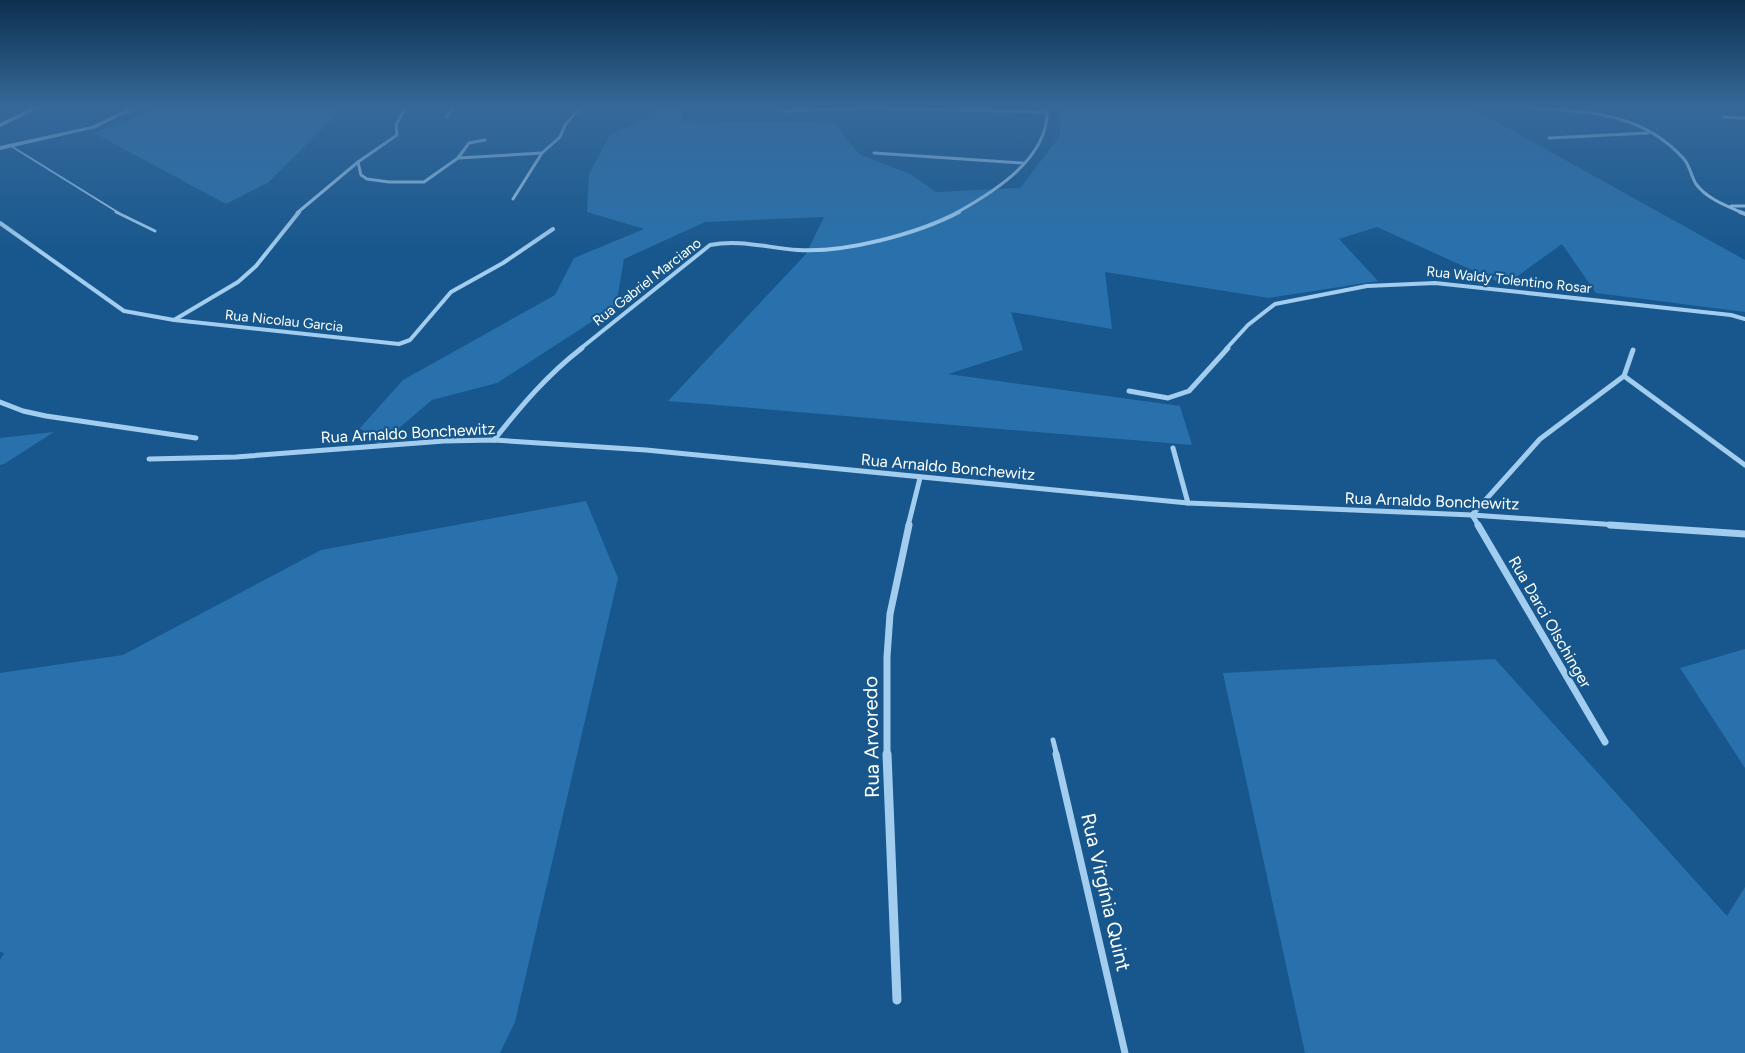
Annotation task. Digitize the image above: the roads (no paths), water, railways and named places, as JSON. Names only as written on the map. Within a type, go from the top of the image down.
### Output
[{"type":"street","points":[[174,320],[248,274],[295,215],[366,156]]},
{"type":"street","points":[[358,162],[361,175],[367,179],[407,183],[432,178],[458,158],[489,156]]},
{"type":"street","points":[[513,199],[540,156]]},
{"type":"street","points":[[921,156],[1023,163]]},
{"type":"street","name":"Rua Gabriel Marciano","points":[[494,440],[527,398],[555,369],[711,245],[735,242],[799,250],[871,243],[906,235],[950,216],[997,189],[1028,156]]},
{"type":"street","points":[[1680,156],[1691,169],[1697,185],[1708,195],[1745,214]]},
{"type":"street","points":[[1727,206],[1745,206]]},
{"type":"street","name":"Rua Nicolau Garcia","points":[[0,223],[117,307],[133,314],[399,344],[410,340],[451,292],[503,263],[553,229]]},
{"type":"street","name":"Rua Waldy Tolentino Rosar","points":[[1129,391],[1168,398],[1189,391],[1248,325],[1275,304],[1367,286],[1435,283],[1731,315],[1745,320]]},
{"type":"street","points":[[1472,515],[1540,440],[1624,376],[1633,350]]},
{"type":"street","points":[[1624,376],[1745,465]]},
{"type":"street","points":[[0,402],[23,411],[46,416],[196,438]]},
{"type":"street","name":"Rua Arnaldo Bonchewitz","points":[[149,459],[247,456],[444,441],[494,440],[646,450],[1188,502],[1296,509],[1472,515],[1745,534]]},
{"type":"street","points":[[1173,448],[1188,502]]},
{"type":"street","name":"Rua Arvoredo","points":[[897,1000],[886,721],[887,657],[895,582],[920,478]]},
{"type":"street","name":"Rua Darci Olschinger","points":[[1472,515],[1605,742]]},
{"type":"lane","points":[[27,156],[118,213],[155,231]]},
{"type":"lane","name":"Rua Virgínia Quint","points":[[1053,740],[1125,1053]]}]
